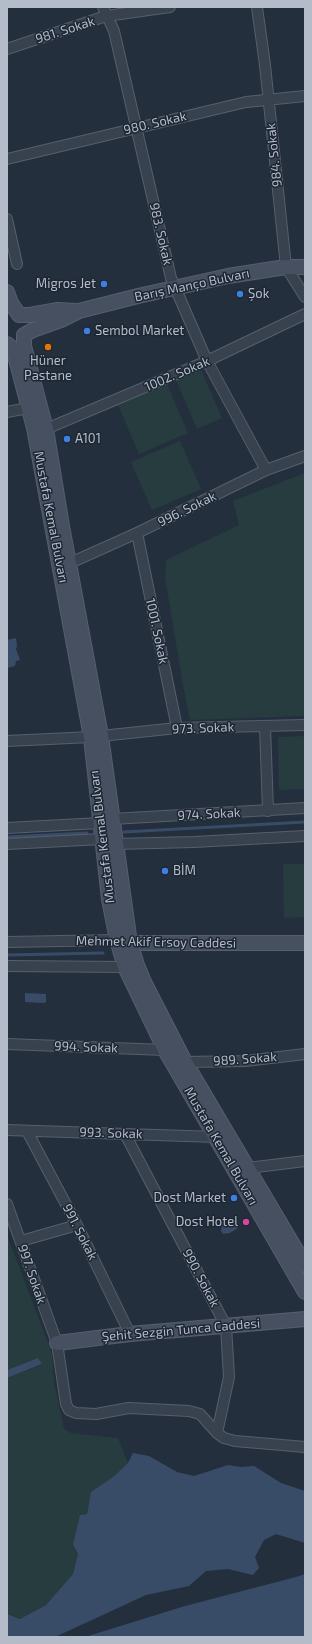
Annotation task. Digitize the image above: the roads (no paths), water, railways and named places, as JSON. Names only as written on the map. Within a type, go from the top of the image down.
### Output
[{"type":"main road","name":"Barış Manço Bulvarı","points":[[7,343],[16,342],[33,330],[61,320],[79,311],[228,276],[286,267],[305,267]]},
{"type":"main road","name":"Mustafa Kemal Bulvarı","points":[[7,292],[13,314],[23,319],[26,324],[24,346],[46,429],[62,526],[70,563],[96,736],[106,821],[115,844],[125,967],[165,1050],[305,1292]]},
{"type":"main road","name":"Barış Manço Bulvarı","points":[[13,314],[30,315],[58,310],[79,311]]},
{"type":"main road","name":"Mustafa Kemal Bulvarı","points":[[7,343],[12,348],[16,359],[34,428],[96,736]]},
{"type":"main road","name":"Mustafa Kemal Bulvarı","points":[[106,821],[102,839],[109,899],[123,942],[137,965],[145,984],[185,1062],[305,1265]]},
{"type":"main road","name":"Mehmet Akif Ersoy Caddesi","points":[[123,942],[305,943]]},
{"type":"main road","name":"Şehit Sezgin Tunca Caddesi","points":[[57,1343],[130,1334],[305,1319]]},
{"type":"street","name":"981. Sokak","points":[[7,49],[105,12],[170,7]]},
{"type":"street","name":"984. Sokak","points":[[256,7],[265,66],[286,267],[305,297]]},
{"type":"street","name":"983. Sokak","points":[[105,12],[114,31],[171,278],[207,361],[266,470]]},
{"type":"street","name":"980. Sokak","points":[[7,159],[136,127],[246,102],[305,96]]},
{"type":"street","points":[[7,219],[17,264]]},
{"type":"street","name":"1002. Sokak","points":[[46,429],[207,361],[305,314]]},
{"type":"street","points":[[7,412],[28,408]]},
{"type":"street","name":"996. Sokak","points":[[70,563],[137,533],[266,470],[305,456]]},
{"type":"street","name":"1001. Sokak","points":[[137,533],[177,728]]},
{"type":"street","name":"973. Sokak","points":[[7,741],[96,736],[177,728],[305,725]]},
{"type":"street","points":[[266,726],[268,811]]},
{"type":"street","name":"974. Sokak","points":[[7,828],[305,808]]},
{"type":"street","points":[[115,844],[194,842],[305,836]]},
{"type":"street","points":[[7,844],[102,839]]},
{"type":"street","name":"Mehmet Akif Ersoy Caddesi","points":[[7,942],[123,942]]},
{"type":"street","points":[[7,966],[125,967]]},
{"type":"street","name":"994. Sokak","points":[[7,1044],[165,1050]]},
{"type":"street","name":"989. Sokak","points":[[185,1062],[245,1061],[305,1054]]},
{"type":"street","name":"993. Sokak","points":[[7,1130],[216,1137]]},
{"type":"street","name":"991. Sokak","points":[[27,1131],[77,1225],[130,1334]]},
{"type":"street","name":"990. Sokak","points":[[125,1134],[226,1326],[229,1377],[217,1433]]},
{"type":"street","points":[[248,1168],[305,1161]]},
{"type":"street","name":"997. Sokak","points":[[7,1204],[57,1343],[66,1404],[69,1410],[96,1414],[129,1408],[190,1411],[200,1414],[217,1433]]},
{"type":"street","points":[[21,1241],[77,1225]]},
{"type":"street","points":[[217,1433],[224,1438],[235,1441],[305,1447]]},
{"type":"water","points":[[16,638],[16,649],[20,660],[16,661],[15,666],[7,668],[7,640]]},
{"type":"water","points":[[25,993],[46,994],[46,1002],[25,1002]]},
{"type":"water","points":[[232,1219],[237,1221],[239,1225],[238,1228],[230,1233],[223,1234],[221,1231],[222,1224],[226,1224]]},
{"type":"water","points":[[38,1358],[42,1364],[7,1378],[7,1370]]},
{"type":"water","points":[[133,1453],[149,1456],[177,1472],[194,1476],[228,1465],[241,1467],[254,1466],[281,1483],[305,1491],[305,1543],[276,1534],[264,1540],[255,1557],[259,1568],[253,1575],[228,1569],[206,1571],[189,1586],[146,1595],[55,1637],[7,1637],[7,1614],[20,1619],[46,1605],[73,1574],[78,1554],[73,1544],[80,1515],[87,1514],[91,1492],[113,1477],[128,1463]]},
{"type":"water","points":[[305,1574],[305,1637],[85,1637],[185,1606]]},
{"type":"waterway","points":[[124,832],[305,822]]},
{"type":"waterway","points":[[7,837],[87,833]]},
{"type":"waterway","points":[[7,955],[103,953]]},
{"type":"place","name":"Migros Jet","points":[[104,284]]},
{"type":"place","name":"Şok","points":[[240,294]]},
{"type":"place","name":"Sembol Market","points":[[87,331]]},
{"type":"place","name":"Hüner Pastane","points":[[48,347]]},
{"type":"place","name":"A101","points":[[67,439]]},
{"type":"place","name":"BİM","points":[[165,871]]},
{"type":"place","name":"Dost Market","points":[[234,1198]]},
{"type":"place","name":"Dost Hotel","points":[[246,1222]]}]
